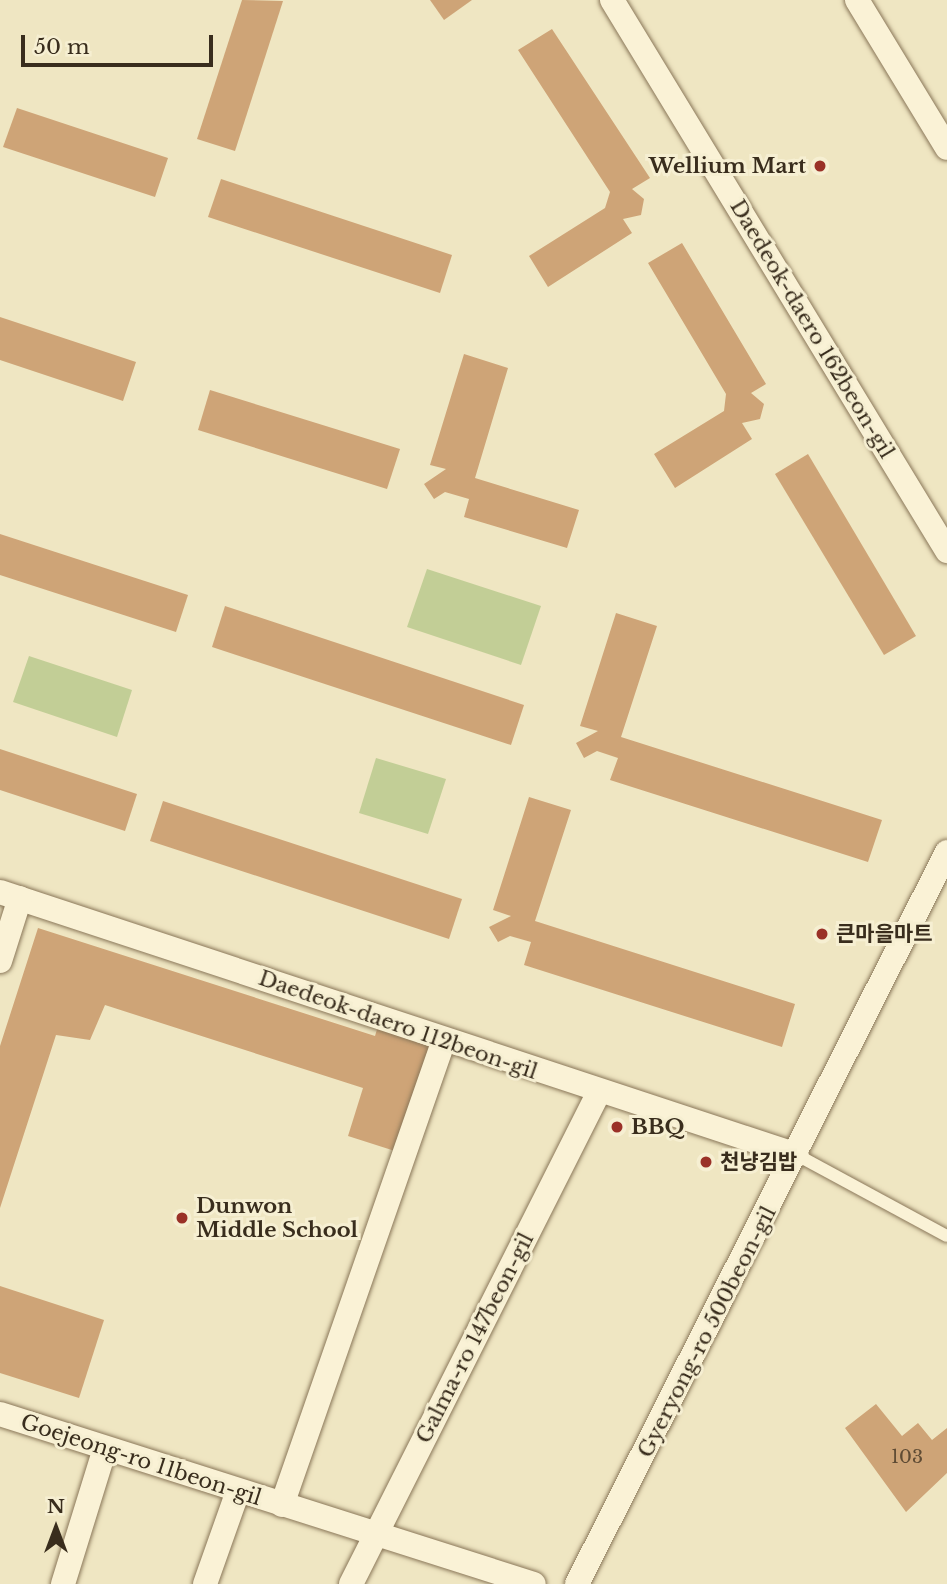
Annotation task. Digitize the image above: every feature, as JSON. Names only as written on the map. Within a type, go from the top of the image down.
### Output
[{"type":"street","name":"Daedeok-daero 162beon-gil","points":[[612,0],[947,551]]},
{"type":"street","points":[[857,0],[947,148]]},
{"type":"street","name":"Gyeryong-ro 500beon-gil","points":[[577,1584],[797,1155],[947,852]]},
{"type":"street","points":[[0,961],[10,895]]},
{"type":"street","name":"Daedeok-daero 112beon-gil","points":[[10,895],[598,1092],[797,1155]]},
{"type":"street","name":"Goejeong-ro 11beon-gil","points":[[282,1505],[444,1041]]},
{"type":"street","name":"Galma-ro 147beon-gil","points":[[351,1584],[598,1092]]},
{"type":"street","name":"Goejeong-ro 11beon-gil","points":[[0,1414],[534,1584]]},
{"type":"street","points":[[63,1584],[105,1448]]},
{"type":"street","points":[[205,1584],[238,1491]]},
{"type":"lane","points":[[797,1155],[947,1236]]},
{"type":"green space","points":[[427,569],[541,606],[521,665],[407,627]]},
{"type":"green space","points":[[29,656],[132,690],[117,737],[13,702]]},
{"type":"green space","points":[[376,758],[446,779],[428,834],[359,813]]},
{"type":"building","points":[[242,0],[283,1],[235,151],[197,139]]},
{"type":"building","points":[[430,0],[472,0],[444,20]]},
{"type":"building","points":[[552,29],[650,178],[632,189],[644,199],[641,215],[623,219],[632,233],[548,287],[529,256],[605,208],[610,192],[518,50]]},
{"type":"building","points":[[17,108],[168,158],[155,197],[3,147]]},
{"type":"building","points":[[221,179],[452,255],[440,293],[208,217]]},
{"type":"building","points":[[682,243],[766,384],[751,393],[764,404],[760,419],[742,423],[752,439],[675,488],[654,454],[724,411],[726,394],[648,263]]},
{"type":"building","points":[[0,317],[136,362],[123,401],[0,360]]},
{"type":"building","points":[[464,354],[508,368],[475,478],[579,510],[567,548],[464,517],[469,499],[445,492],[434,499],[424,484],[446,469],[430,465]]},
{"type":"building","points":[[210,390],[400,449],[387,489],[198,430]]},
{"type":"building","points":[[808,454],[916,636],[884,655],[775,474]]},
{"type":"building","points":[[0,534],[188,595],[176,632],[0,575]]},
{"type":"building","points":[[225,606],[524,705],[511,745],[212,647]]},
{"type":"building","points":[[616,613],[657,626],[621,737],[882,820],[868,862],[610,780],[618,758],[597,751],[584,758],[576,743],[598,731],[580,726]]},
{"type":"building","points":[[0,749],[137,794],[125,831],[0,790]]},
{"type":"building","points":[[529,797],[571,810],[535,921],[795,1004],[782,1047],[524,965],[531,942],[510,936],[498,942],[489,927],[511,916],[493,910]]},
{"type":"building","points":[[163,801],[462,899],[449,939],[150,841]]},
{"type":"building","points":[[38,928],[375,1036],[379,1023],[434,1041],[398,1152],[348,1136],[363,1088],[105,1005],[90,1040],[56,1035],[0,1208],[0,1046]]},
{"type":"building","points":[[0,1286],[104,1320],[79,1398],[0,1373]]},
{"type":"building","points":[[876,1404],[902,1436],[918,1423],[932,1440],[947,1428],[947,1473],[906,1512],[845,1428]]},
{"type":"place","name":"Wellium Mart","points":[[820,166]]},
{"type":"place","name":"큰마을마트","points":[[822,934]]},
{"type":"place","name":"BBQ","points":[[617,1127]]},
{"type":"place","name":"천냥김밥","points":[[706,1162]]},
{"type":"place","name":"Dunwon Middle School","points":[[182,1218]]}]
